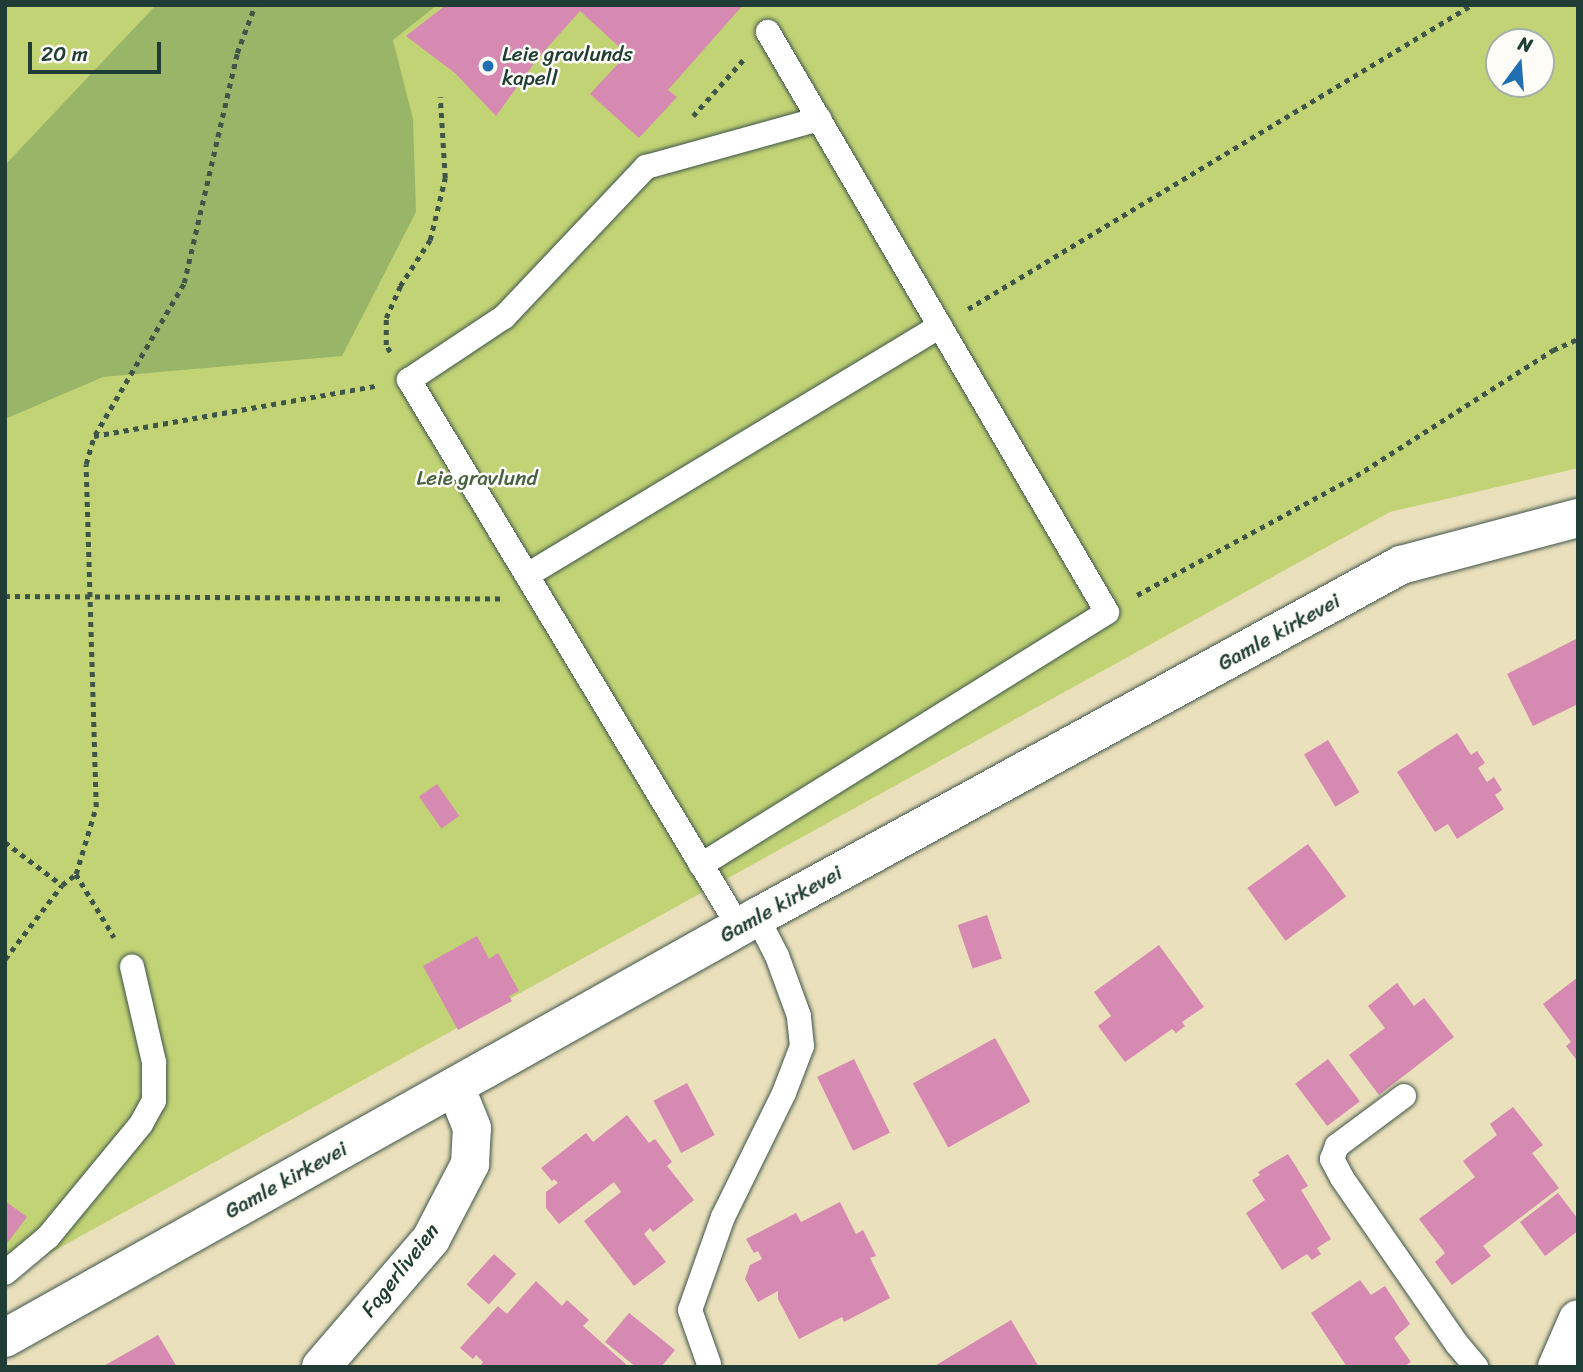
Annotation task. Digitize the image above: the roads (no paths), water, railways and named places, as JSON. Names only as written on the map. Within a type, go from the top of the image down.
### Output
[{"type":"street","name":"Gamle kirkevei","points":[[5,1338],[748,922],[1401,565],[1578,518]]},
{"type":"street","name":"Fagerliveien","points":[[321,1367],[431,1239],[470,1164],[471,1128],[455,1086]]},
{"type":"street","points":[[1557,1367],[1578,1319]]},
{"type":"lane","points":[[701,865],[1107,612],[768,32]]},
{"type":"lane","points":[[709,1364],[690,1310],[723,1217],[785,1093],[802,1046],[799,1016],[777,956],[701,865],[529,574],[409,380],[504,317],[646,167],[819,120]]},
{"type":"lane","points":[[529,574],[940,326]]},
{"type":"lane","points":[[5,1273],[48,1237],[141,1124],[154,1101],[154,1062],[132,967]]},
{"type":"lane","points":[[1404,1096],[1337,1146],[1332,1159],[1403,1267],[1476,1367]]},
{"type":"place","name":"Leie gravlunds kapell","points":[[488,66]]},
{"type":"park label","name":"Leie gravlund","points":[[477,478]]}]
